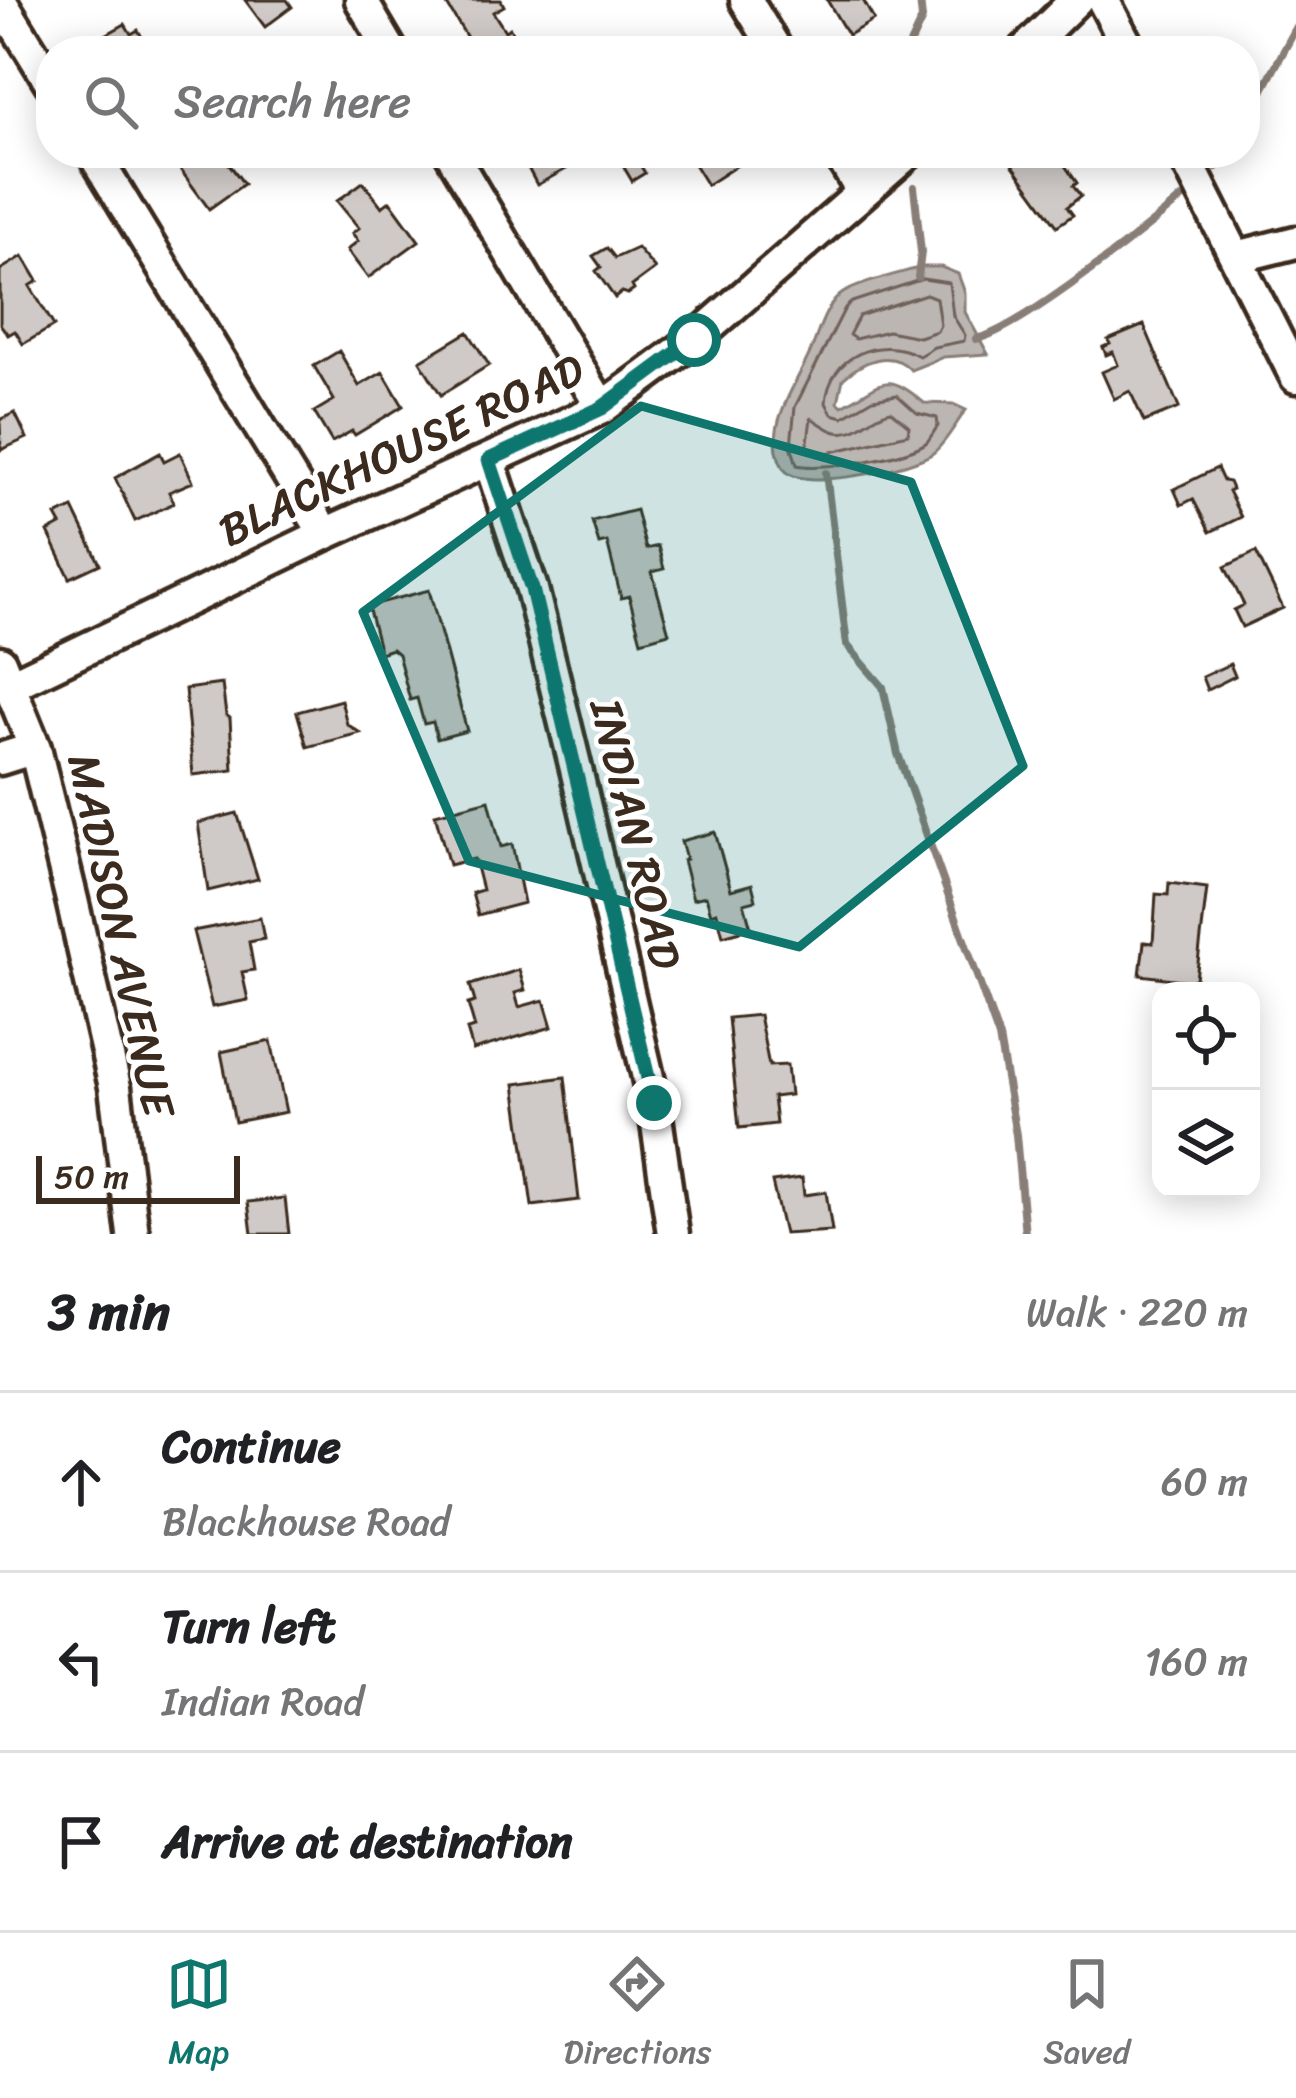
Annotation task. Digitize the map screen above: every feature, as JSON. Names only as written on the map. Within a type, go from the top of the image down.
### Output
[{"type":"street","points":[[0,0],[36,59]]},
{"type":"street","points":[[361,0],[382,36]]},
{"type":"street","points":[[746,0],[768,36]]},
{"type":"street","points":[[1039,36],[1076,0]]},
{"type":"street","points":[[1103,0],[1122,36]]},
{"type":"street","points":[[102,168],[325,534]]},
{"type":"street","points":[[460,168],[602,408]]},
{"type":"street","points":[[848,168],[862,192]]},
{"type":"street","name":"BLACKHOUSE ROAD","points":[[5,674],[602,408],[694,340],[890,168]]},
{"type":"street","points":[[1191,168],[1296,377]]},
{"type":"street","points":[[1238,257],[1296,242]]},
{"type":"street","name":"INDIAN ROAD","points":[[489,460],[532,589],[581,792],[654,1103],[673,1234]]},
{"type":"street","name":"MADISON AVENUE","points":[[5,674],[35,748],[115,1087],[133,1234]]},
{"type":"street","points":[[0,760],[35,748]]},
{"type":"highlighted area","points":[[641,406],[911,482],[1023,766],[799,947],[469,861],[363,612]]},
{"type":"water","points":[[922,267],[941,267],[958,274],[965,312],[988,354],[943,357],[911,370],[895,360],[877,360],[843,379],[838,402],[842,406],[891,383],[924,403],[953,404],[966,410],[942,444],[921,459],[857,476],[794,476],[784,469],[778,455],[778,425],[830,306],[851,289]]},
{"type":"building","points":[[245,0],[287,0],[292,7],[265,27]]},
{"type":"building","points":[[444,0],[501,0],[504,6],[493,12],[505,31],[510,28],[515,36],[466,36]]},
{"type":"building","points":[[827,0],[863,0],[874,20],[848,35]]},
{"type":"building","points":[[125,24],[131,34],[138,30],[141,36],[104,36]]},
{"type":"building","points":[[179,168],[232,168],[244,184],[209,209]]},
{"type":"building","points":[[528,168],[568,168],[537,185]]},
{"type":"building","points":[[624,168],[642,168],[645,173],[632,181]]},
{"type":"building","points":[[696,168],[733,168],[707,185]]},
{"type":"building","points":[[1015,168],[1067,168],[1081,196],[1067,207],[1073,215],[1057,226]]},
{"type":"building","points":[[363,182],[382,207],[390,201],[419,241],[368,278],[347,250],[358,241],[352,233],[359,228],[337,201]]},
{"type":"building","points":[[607,248],[615,258],[637,248],[655,269],[632,286],[634,290],[615,298],[596,271],[601,267],[593,256]]},
{"type":"building","points":[[23,256],[38,281],[30,286],[54,326],[23,344],[15,331],[8,335],[0,324],[0,270]]},
{"type":"building","points":[[1144,325],[1179,408],[1144,422],[1130,391],[1114,399],[1102,372],[1118,365],[1113,352],[1106,355],[1103,347],[1110,344],[1108,340]]},
{"type":"building","points":[[468,332],[489,365],[441,395],[420,361]]},
{"type":"building","points":[[339,351],[359,386],[383,372],[403,406],[355,435],[352,431],[332,442],[314,412],[334,400],[314,366]]},
{"type":"building","points":[[15,413],[27,438],[1,450],[0,420]]},
{"type":"building","points":[[160,453],[164,461],[180,453],[193,482],[169,492],[174,503],[135,521],[115,478]]},
{"type":"building","points":[[1217,468],[1223,481],[1229,482],[1232,489],[1228,491],[1241,517],[1210,532],[1193,499],[1181,505],[1174,489]]},
{"type":"building","points":[[73,508],[100,564],[70,578],[48,532],[61,525],[56,516]]},
{"type":"building","points":[[636,510],[646,549],[658,546],[664,569],[652,572],[669,633],[641,641],[629,596],[621,598],[607,542],[599,544],[592,521]]},
{"type":"building","points":[[1256,552],[1283,608],[1242,627],[1234,610],[1244,605],[1225,567]]},
{"type":"building","points":[[429,590],[467,731],[437,739],[433,722],[424,724],[417,698],[410,700],[398,654],[392,649],[380,653],[368,606]]},
{"type":"building","points":[[1230,664],[1235,676],[1207,690],[1202,677]]},
{"type":"building","points":[[222,684],[230,718],[233,770],[193,775],[185,689]]},
{"type":"building","points":[[341,700],[347,724],[360,733],[307,747],[297,712]]},
{"type":"building","points":[[489,800],[501,847],[512,844],[524,903],[478,915],[472,893],[482,890],[474,859],[449,865],[435,814]]},
{"type":"building","points":[[237,813],[258,879],[208,891],[198,823]]},
{"type":"building","points":[[715,832],[731,890],[752,884],[756,900],[744,903],[751,928],[723,936],[717,912],[711,914],[706,896],[693,899],[681,841]]},
{"type":"building","points":[[1169,883],[1207,888],[1196,979],[1190,981],[1140,975],[1144,942],[1153,943],[1156,894],[1168,895]]},
{"type":"building","points":[[260,918],[264,939],[249,942],[254,970],[242,972],[248,1000],[212,1007],[193,931]]},
{"type":"building","points":[[519,970],[525,990],[515,993],[519,1007],[544,1000],[552,1027],[473,1050],[467,1030],[475,1028],[468,1004],[475,1002],[470,985]]},
{"type":"building","points":[[759,1015],[769,1066],[787,1065],[790,1095],[773,1097],[776,1124],[739,1128],[728,1018]]},
{"type":"building","points":[[271,1041],[286,1112],[235,1122],[221,1052]]},
{"type":"building","points":[[565,1077],[579,1200],[532,1206],[515,1084]]},
{"type":"building","points":[[802,1178],[804,1195],[826,1192],[832,1231],[784,1234],[772,1182]]},
{"type":"building","points":[[285,1198],[289,1234],[252,1234],[248,1202]]},
{"type":"waterway","points":[[914,36],[922,19],[920,0]]},
{"type":"waterway","points":[[1260,95],[1296,28]]},
{"type":"waterway","points":[[914,187],[921,252],[918,277]]},
{"type":"waterway","points":[[976,339],[1049,299],[1182,198]]},
{"type":"waterway","points":[[826,473],[847,645],[883,687],[898,754],[999,1038],[1016,1135],[1025,1234]]},
{"type":"route","points":[[654,1103],[532,589],[489,460],[602,408],[694,340]]}]
